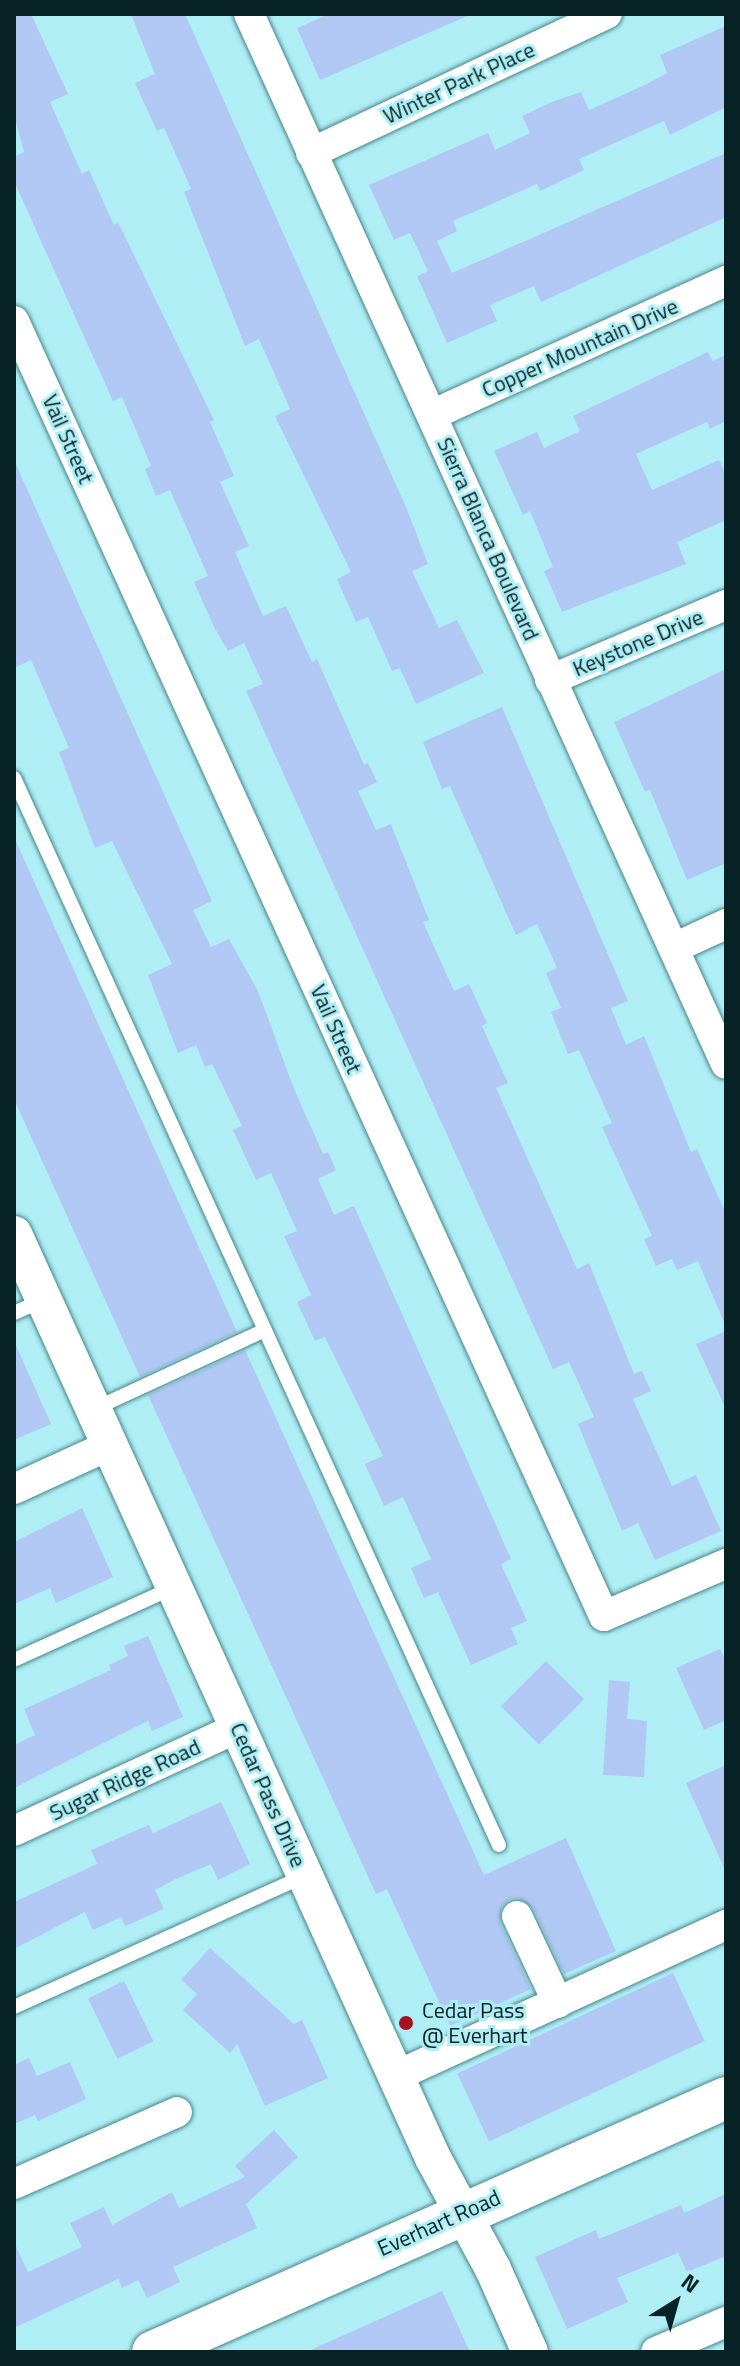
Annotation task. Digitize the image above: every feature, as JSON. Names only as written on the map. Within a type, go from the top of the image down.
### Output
[{"type":"main road","name":"Everhart Road","points":[[153,2352],[462,2212],[726,2098]]},
{"type":"street","name":"Sierra Blanca Boulevard","points":[[249,14],[434,414],[550,680],[726,1064]]},
{"type":"street","name":"Winter Park Place","points":[[311,153],[607,14]]},
{"type":"street","name":"Copper Mountain Drive","points":[[434,414],[726,281]]},
{"type":"street","name":"Vail Street","points":[[14,321],[604,1616],[726,1564]]},
{"type":"street","name":"Keystone Drive","points":[[550,680],[726,605]]},
{"type":"street","points":[[674,948],[726,924]]},
{"type":"street","name":"Cedar Pass Drive","points":[[14,1234],[29,1306],[94,1410],[396,2076],[530,2352]]},
{"type":"street","points":[[14,1489],[110,1445]]},
{"type":"street","name":"Sugar Ridge Road","points":[[14,1831],[237,1728]]},
{"type":"street","points":[[517,1916],[558,2003]]},
{"type":"street","points":[[396,2076],[724,1932]]},
{"type":"street","points":[[14,2184],[177,2112]]},
{"type":"street","points":[[656,2352],[726,2322]]},
{"type":"lane","points":[[14,778],[499,1845]]},
{"type":"lane","points":[[94,1410],[265,1330]]},
{"type":"lane","points":[[14,1660],[175,1587]]},
{"type":"lane","points":[[14,2007],[304,1876]]},
{"type":"building","points":[[14,14],[31,14],[68,94],[50,102],[82,174],[89,170],[114,225],[118,222],[214,420],[210,422],[234,476],[220,482],[249,546],[235,552],[263,616],[286,606],[312,662],[317,659],[364,765],[368,763],[377,782],[358,791],[376,830],[391,824],[429,920],[423,922],[454,991],[469,984],[487,1023],[482,1026],[508,1083],[496,1088],[577,1269],[589,1263],[634,1374],[642,1371],[651,1391],[633,1399],[672,1486],[696,1475],[721,1531],[655,1560],[638,1523],[622,1531],[578,1424],[594,1417],[569,1362],[553,1369],[246,691],[263,684],[244,643],[228,651],[214,627],[194,582],[208,576],[170,490],[156,496],[145,469],[151,466],[122,397],[113,401],[14,181],[14,157],[24,152],[14,114]]},
{"type":"building","points":[[131,14],[185,14],[406,507],[428,564],[412,571],[439,628],[457,620],[484,673],[416,704],[400,668],[392,671],[368,617],[356,622],[337,579],[351,572],[275,416],[290,409],[259,339],[245,346],[184,192],[191,189],[164,128],[157,131],[135,83],[155,74]]},
{"type":"building","points":[[329,14],[472,14],[320,80],[297,28]]},
{"type":"building","points":[[726,26],[726,107],[670,135],[664,121],[579,159],[584,170],[540,191],[537,184],[453,221],[457,231],[437,241],[452,273],[726,153],[726,217],[541,302],[534,286],[490,305],[497,321],[447,343],[417,276],[428,271],[410,233],[394,240],[369,185],[488,133],[495,150],[530,133],[522,116],[581,92],[589,110],[667,73],[660,55]]},
{"type":"building","points":[[708,352],[712,361],[726,355],[726,421],[710,429],[707,422],[636,454],[652,490],[719,460],[726,475],[726,520],[677,542],[686,564],[562,612],[544,571],[553,567],[530,511],[523,515],[494,451],[537,432],[544,448],[580,431],[573,416]]},
{"type":"building","points":[[14,460],[212,901],[193,910],[211,947],[229,939],[258,991],[294,1089],[323,1154],[328,1152],[336,1170],[318,1179],[334,1215],[354,1206],[511,1559],[501,1564],[527,1621],[511,1628],[518,1644],[471,1665],[438,1592],[424,1598],[411,1568],[431,1559],[403,1497],[384,1506],[365,1464],[383,1456],[325,1337],[315,1341],[297,1302],[311,1295],[284,1236],[297,1231],[271,1173],[256,1180],[233,1130],[242,1126],[212,1064],[205,1067],[196,1045],[178,1053],[148,975],[172,964],[112,841],[95,848],[59,752],[69,748],[31,660],[14,668]]},
{"type":"building","points":[[726,669],[726,863],[687,880],[650,790],[645,792],[614,722]]},
{"type":"building","points":[[502,707],[628,1001],[611,1008],[626,1045],[644,1036],[691,1152],[697,1149],[726,1214],[726,1327],[698,1261],[677,1270],[672,1259],[656,1266],[644,1239],[652,1236],[602,1127],[612,1123],[579,1050],[568,1054],[551,1012],[561,1008],[546,973],[557,968],[537,924],[516,935],[450,786],[442,789],[423,742]]},
{"type":"building","points":[[14,837],[237,1332],[140,1377],[14,1099]]},
{"type":"building","points":[[726,1331],[726,1409],[696,1344]]},
{"type":"building","points":[[14,1341],[51,1424],[14,1440]]},
{"type":"building","points":[[245,1350],[484,1875],[566,1838],[616,1951],[564,1974],[533,1908],[519,1898],[510,1899],[502,1906],[500,1923],[531,1989],[450,2026],[387,1889],[376,1894],[148,1395]]},
{"type":"building","points":[[82,1508],[113,1577],[56,1603],[50,1588],[14,1604],[14,1542]]},
{"type":"building","points":[[148,1636],[183,1717],[152,1731],[148,1721],[14,1788],[14,1745],[35,1735],[24,1709],[111,1670],[109,1665],[128,1656],[124,1646]]},
{"type":"building","points":[[720,1649],[726,1662],[726,1720],[704,1730],[676,1668]]},
{"type":"building","points":[[546,1661],[584,1699],[539,1744],[501,1706]]},
{"type":"building","points":[[609,1680],[630,1682],[627,1719],[647,1721],[644,1777],[603,1775]]},
{"type":"building","points":[[726,1765],[726,1872],[686,1783]]},
{"type":"building","points":[[221,1802],[250,1864],[218,1880],[211,1864],[174,1880],[155,1890],[164,1909],[125,1926],[121,1917],[93,1930],[85,1912],[14,1949],[14,1902],[97,1864],[91,1850],[149,1825],[153,1833]]},
{"type":"building","points":[[210,1948],[294,2024],[302,2020],[328,2078],[265,2106],[237,2044],[230,2053],[183,2010],[197,1994],[181,1980]]},
{"type":"building","points":[[673,1973],[705,2041],[489,2142],[457,2074]]},
{"type":"building","points":[[124,1981],[153,2041],[117,2059],[88,1999]]},
{"type":"building","points":[[29,2058],[37,2076],[70,2062],[86,2099],[38,2121],[35,2115],[14,2124],[14,2065]]},
{"type":"building","points":[[274,2130],[298,2157],[246,2204],[257,2228],[173,2267],[180,2282],[147,2298],[138,2280],[122,2288],[118,2279],[14,2328],[14,2242],[28,2272],[82,2247],[70,2223],[104,2207],[112,2225],[172,2192],[179,2208],[245,2177],[235,2166]]},
{"type":"building","points":[[726,2194],[726,2256],[687,2272],[678,2253],[617,2278],[628,2302],[567,2329],[535,2257],[596,2230],[599,2239],[681,2205],[684,2213]]},
{"type":"building","points":[[442,2291],[470,2352],[306,2352],[409,2306]]},
{"type":"place","name":"Cedar Pass @ Everhart","points":[[406,2023]]}]
